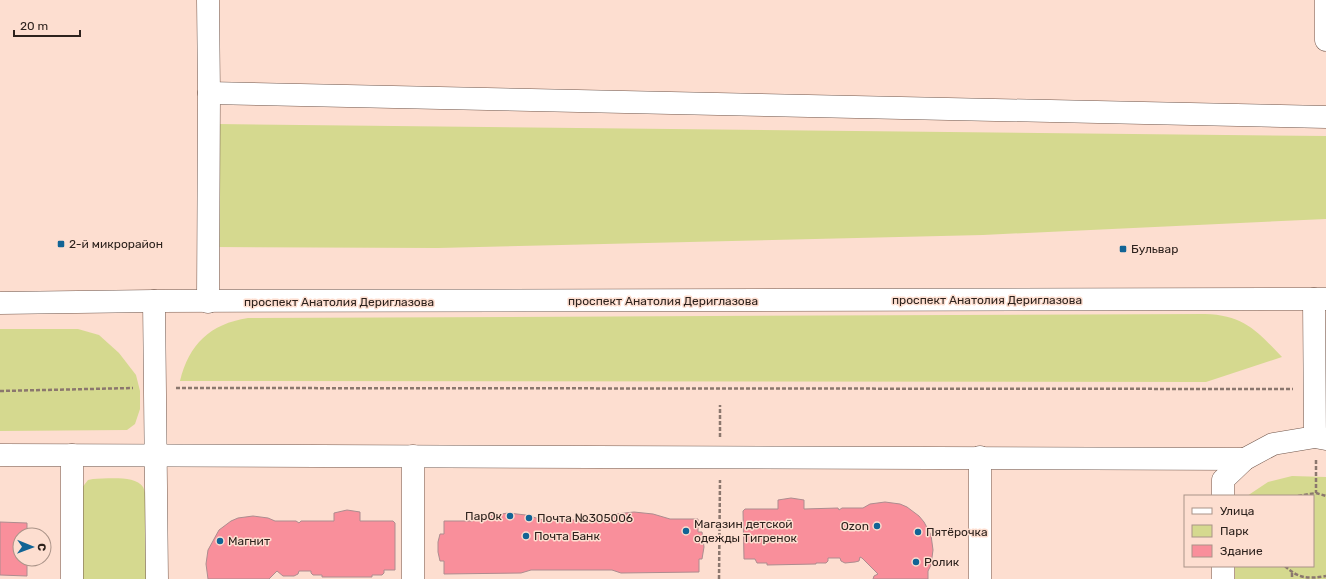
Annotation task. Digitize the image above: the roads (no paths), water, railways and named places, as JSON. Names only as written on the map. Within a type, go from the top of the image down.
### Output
[{"type":"street","points":[[208,0],[208,302]]},
{"type":"street","points":[[1326,0],[1326,40]]},
{"type":"street","points":[[209,93],[1326,117]]},
{"type":"street","points":[[1223,495],[1223,480],[1244,459],[1273,444],[1321,438],[1315,389],[1320,299]]},
{"type":"street","name":"проспект Анатолия Дериглазова","points":[[0,303],[154,301],[1320,299]]},
{"type":"street","points":[[154,301],[157,579]]},
{"type":"street","points":[[0,455],[1244,459]]},
{"type":"street","points":[[72,455],[72,579]]},
{"type":"street","points":[[413,456],[413,579]]},
{"type":"street","points":[[980,457],[980,579]]},
{"type":"street","points":[[1223,567],[1223,579]]},
{"type":"place","name":"2-й микрорайон","points":[[61,244]]},
{"type":"place","name":"Бульвар","points":[[1123,249]]},
{"type":"place","name":"ПарОк","points":[[510,516]]},
{"type":"place","name":"Почта №305006","points":[[529,518]]},
{"type":"place","name":"Ozon","points":[[877,526]]},
{"type":"place","name":"Магазин детской одежды Тигренок","points":[[686,531]]},
{"type":"place","name":"Пятёрочка","points":[[918,532]]},
{"type":"place","name":"Почта Банк","points":[[526,536]]},
{"type":"place","name":"Магнит","points":[[220,541]]},
{"type":"place","name":"Ролик","points":[[916,562]]}]
